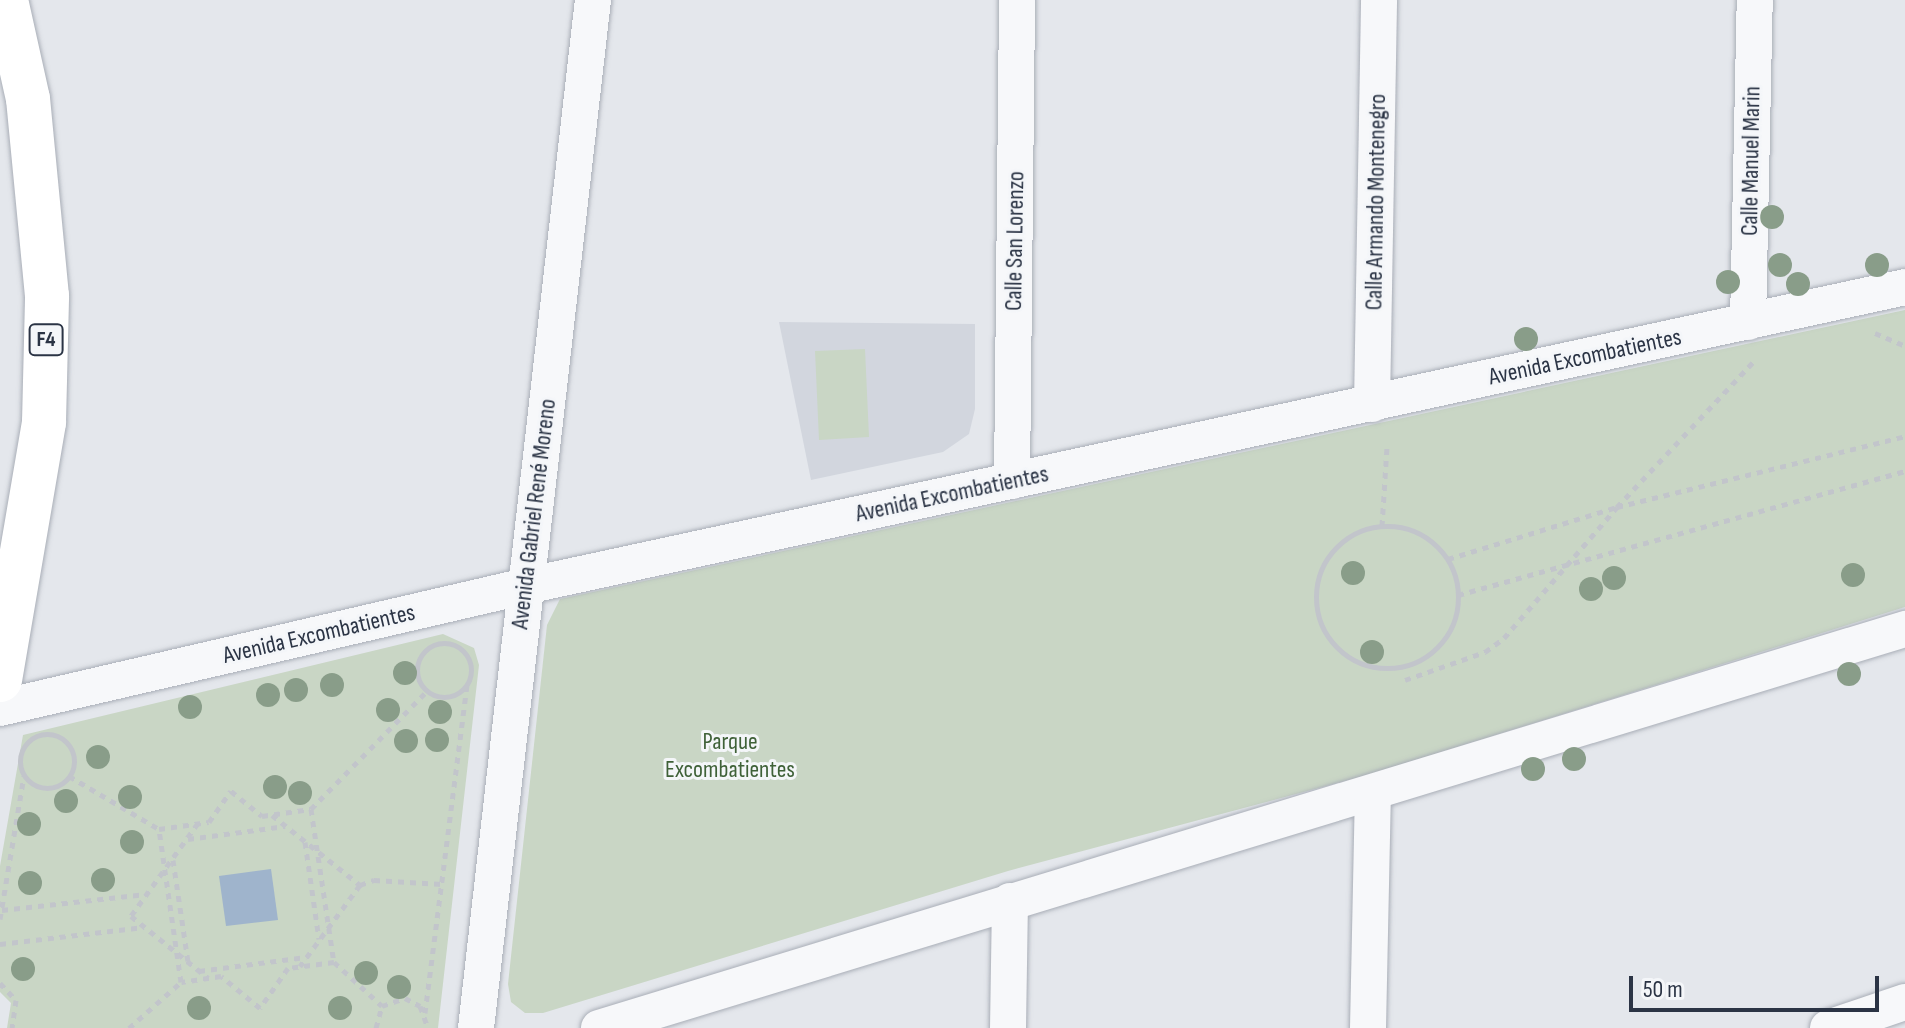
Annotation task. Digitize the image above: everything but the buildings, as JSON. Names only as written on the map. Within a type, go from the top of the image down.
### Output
[{"type":"highway","name":"F4","points":[[0,680],[44,422],[47,296],[28,99],[6,0]]},
{"type":"street","name":"Avenida Gabriel René Moreno","points":[[476,1028],[593,0]]},
{"type":"street","name":"Calle San Lorenzo","points":[[1012,481],[1017,0]]},
{"type":"street","name":"Calle Armando Montenegro","points":[[1372,404],[1379,0]]},
{"type":"street","name":"Calle Manuel Marin","points":[[1748,322],[1755,0]]},
{"type":"street","name":"Avenida Excombatientes","points":[[0,708],[526,586],[1905,287]]},
{"type":"street","points":[[599,1028],[1905,629]]},
{"type":"street","points":[[1368,1028],[1373,793]]},
{"type":"street","points":[[1008,1028],[1010,901]]},
{"type":"street","points":[[1828,1028],[1905,1002]]},
{"type":"path","points":[[1875,333],[1905,346]]},
{"type":"path","points":[[1405,680],[1485,652],[1504,638],[1577,559],[1617,507],[1756,359]]},
{"type":"path","points":[[1448,559],[1617,507],[1905,436]]},
{"type":"path","points":[[1382,526],[1387,447]]},
{"type":"path","points":[[1458,595],[1577,559],[1905,471]]},
{"type":"path","points":[[1382,526],[1408,528],[1431,540],[1448,559],[1458,595],[1443,640],[1403,666],[1356,661],[1336,647],[1315,606],[1317,582],[1325,560],[1341,543],[1382,526]]},
{"type":"path","points":[[428,1028],[425,1013],[467,686],[468,658],[456,645],[440,643],[419,658],[419,675],[428,690],[453,697],[467,686]]},
{"type":"path","points":[[69,776],[159,829],[209,822],[231,791],[262,816],[311,809],[428,690]]},
{"type":"path","points":[[0,919],[24,775],[20,758],[27,742],[50,734],[70,749],[69,776]]},
{"type":"path","points":[[24,775],[46,788],[69,776]]},
{"type":"path","points":[[311,809],[334,962],[382,1006]]},
{"type":"path","points":[[271,815],[360,885]]},
{"type":"path","points":[[198,823],[131,916],[209,978]]},
{"type":"path","points":[[187,839],[286,826]]},
{"type":"path","points":[[159,829],[181,982]]},
{"type":"path","points":[[304,841],[319,941]]},
{"type":"path","points":[[173,859],[188,962]]},
{"type":"path","points":[[300,966],[360,885],[374,880],[442,884]]},
{"type":"path","points":[[2,910],[146,894]]},
{"type":"path","points":[[0,944],[144,927]]},
{"type":"path","points":[[199,971],[307,957]]},
{"type":"path","points":[[129,1028],[181,982],[221,976],[260,1008],[288,968],[334,962]]},
{"type":"path","points":[[0,983],[16,1000],[12,1028]]},
{"type":"path","points":[[382,1006],[405,998],[425,1013]]},
{"type":"path","points":[[376,1028],[382,1006]]},
{"type":"shaded area","points":[[779,322],[975,324],[975,409],[969,434],[943,452],[811,480]]},
{"type":"green space","name":"Parque Excombatientes","points":[[1905,310],[1905,607],[1371,774],[1008,871],[543,1013],[525,1013],[511,1002],[508,984],[547,625],[560,599]]},
{"type":"green space","points":[[865,349],[869,437],[819,440],[815,351]]},
{"type":"green space","points":[[443,634],[474,648],[479,665],[438,1028],[7,1028],[11,1003],[0,992],[0,866],[23,735]]},
{"type":"water","points":[[271,869],[278,920],[226,926],[219,876]]}]
